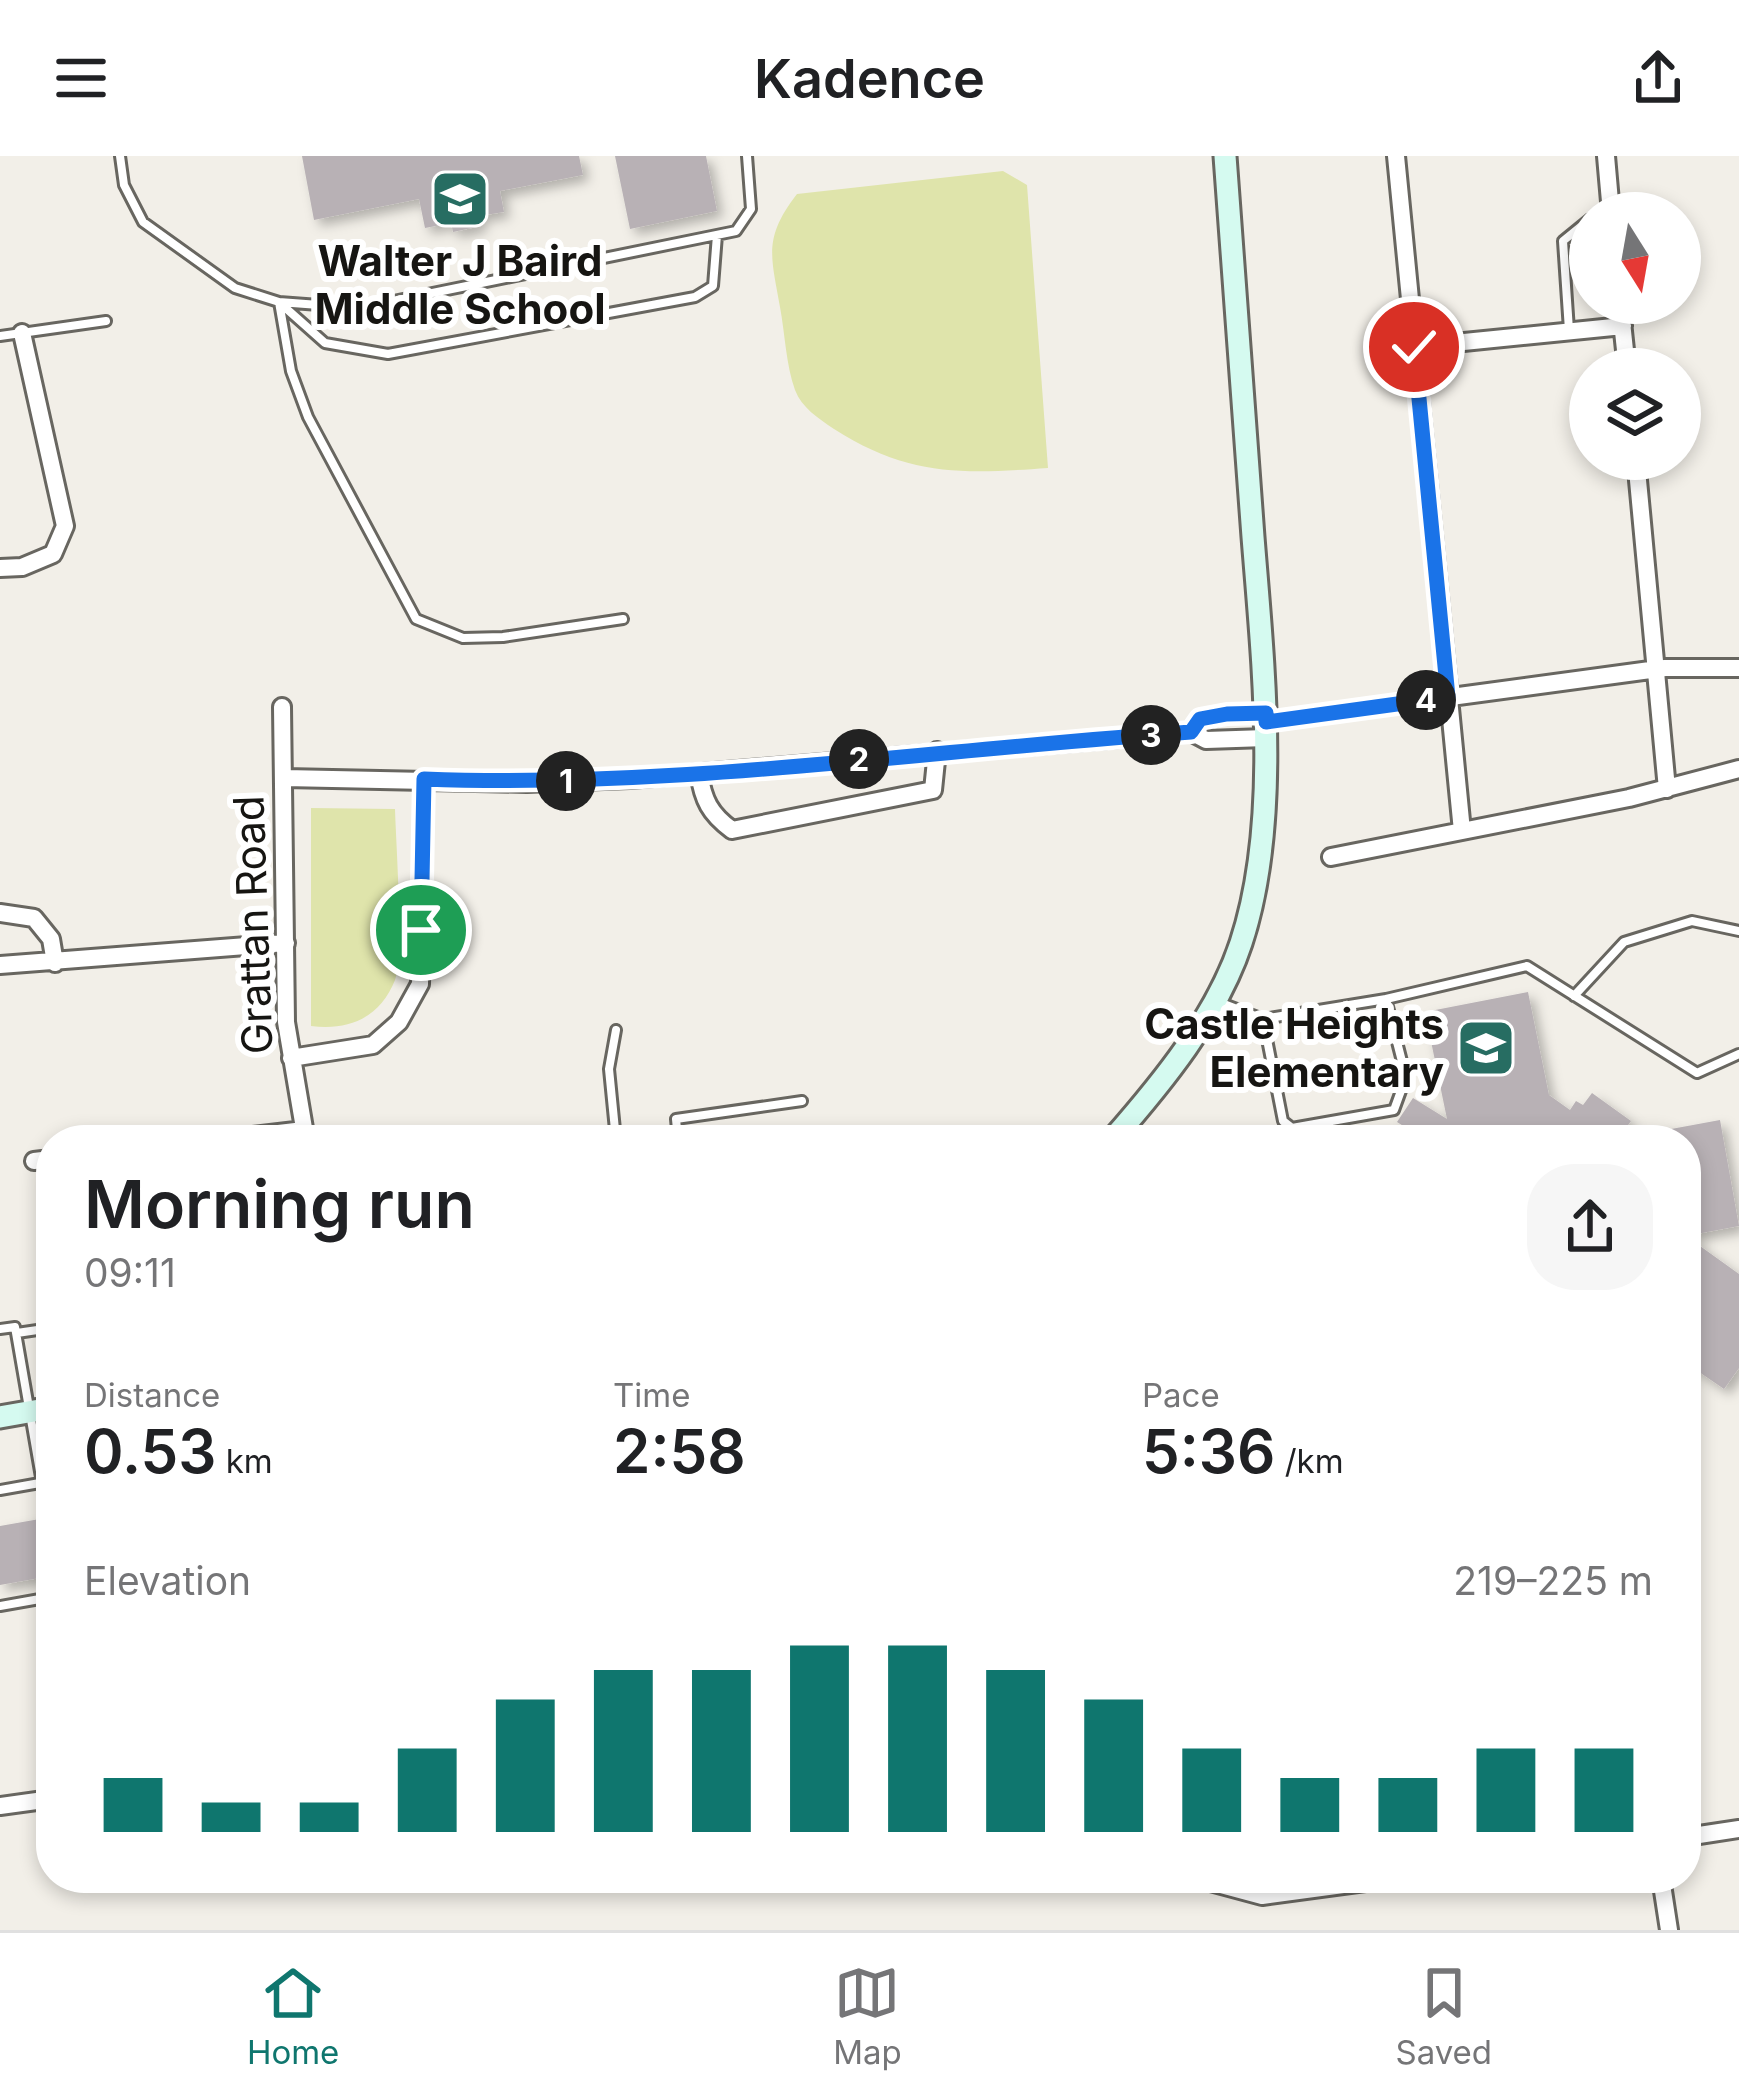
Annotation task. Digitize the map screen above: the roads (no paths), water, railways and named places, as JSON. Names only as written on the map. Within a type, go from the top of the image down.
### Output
[{"type":"street","points":[[1132,1125],[1214,1000],[1240,945],[1255,889],[1266,724],[1225,156]]},
{"type":"street","points":[[1396,156],[1462,830]]},
{"type":"street","points":[[1606,156],[1609,192]]},
{"type":"street","points":[[1414,347],[1623,326],[1625,348]]},
{"type":"street","points":[[0,568],[22,567],[52,554],[65,526],[22,333]]},
{"type":"street","points":[[1638,480],[1667,789]]},
{"type":"street","points":[[285,778],[527,783],[1191,732],[1206,740],[1266,724],[1448,697],[1656,669],[1739,668]]},
{"type":"street","name":"Grattan Road","points":[[282,707],[286,1022],[303,1125]]},
{"type":"street","points":[[700,773],[702,794],[713,817],[732,830],[933,790],[938,752]]},
{"type":"street","points":[[1331,857],[1667,789],[1739,769]]},
{"type":"street","points":[[291,1058],[373,1045],[400,1022],[420,984],[424,779]]},
{"type":"street","points":[[0,913],[34,918],[51,939],[55,963]]},
{"type":"street","points":[[0,965],[286,944]]},
{"type":"street","points":[[0,1417],[36,1411]]},
{"type":"street","points":[[0,1806],[36,1801]]},
{"type":"street","points":[[1701,1835],[1739,1829]]},
{"type":"street","points":[[1248,1893],[1262,1897],[1290,1893]]},
{"type":"street","points":[[1663,1893],[1669,1930]]},
{"type":"lane","points":[[120,156],[124,185],[142,222],[235,288],[278,302],[358,308],[736,231],[751,209],[747,156]]},
{"type":"lane","points":[[278,302],[325,343],[388,354],[694,297],[713,286],[717,235]]},
{"type":"lane","points":[[1569,235],[1563,241],[1569,331]]},
{"type":"lane","points":[[278,302],[291,371],[308,417],[416,619],[463,638],[503,637],[623,619]]},
{"type":"lane","points":[[0,336],[106,322]]},
{"type":"lane","points":[[1574,996],[1624,942],[1692,921],[1739,931]]},
{"type":"lane","points":[[1214,1000],[1263,1019],[1386,999],[1527,967],[1697,1073],[1739,1054]]},
{"type":"lane","points":[[1309,1125],[1394,1110],[1406,1077],[1386,999]]},
{"type":"lane","points":[[1263,1019],[1283,1121],[1288,1125]]},
{"type":"lane","points":[[615,1125],[610,1069],[616,1030]]},
{"type":"lane","points":[[677,1125],[676,1119],[802,1101]]},
{"type":"lane","points":[[0,1329],[15,1327],[36,1397]]},
{"type":"lane","points":[[16,1334],[36,1331]]},
{"type":"lane","points":[[0,1490],[36,1484]]},
{"type":"lane","points":[[0,1606],[36,1600]]},
{"type":"place","name":"Walter J Baird Middle School","points":[[460,199]]},
{"type":"place","name":"Castle Heights Elementary","points":[[1486,1048]]}]
